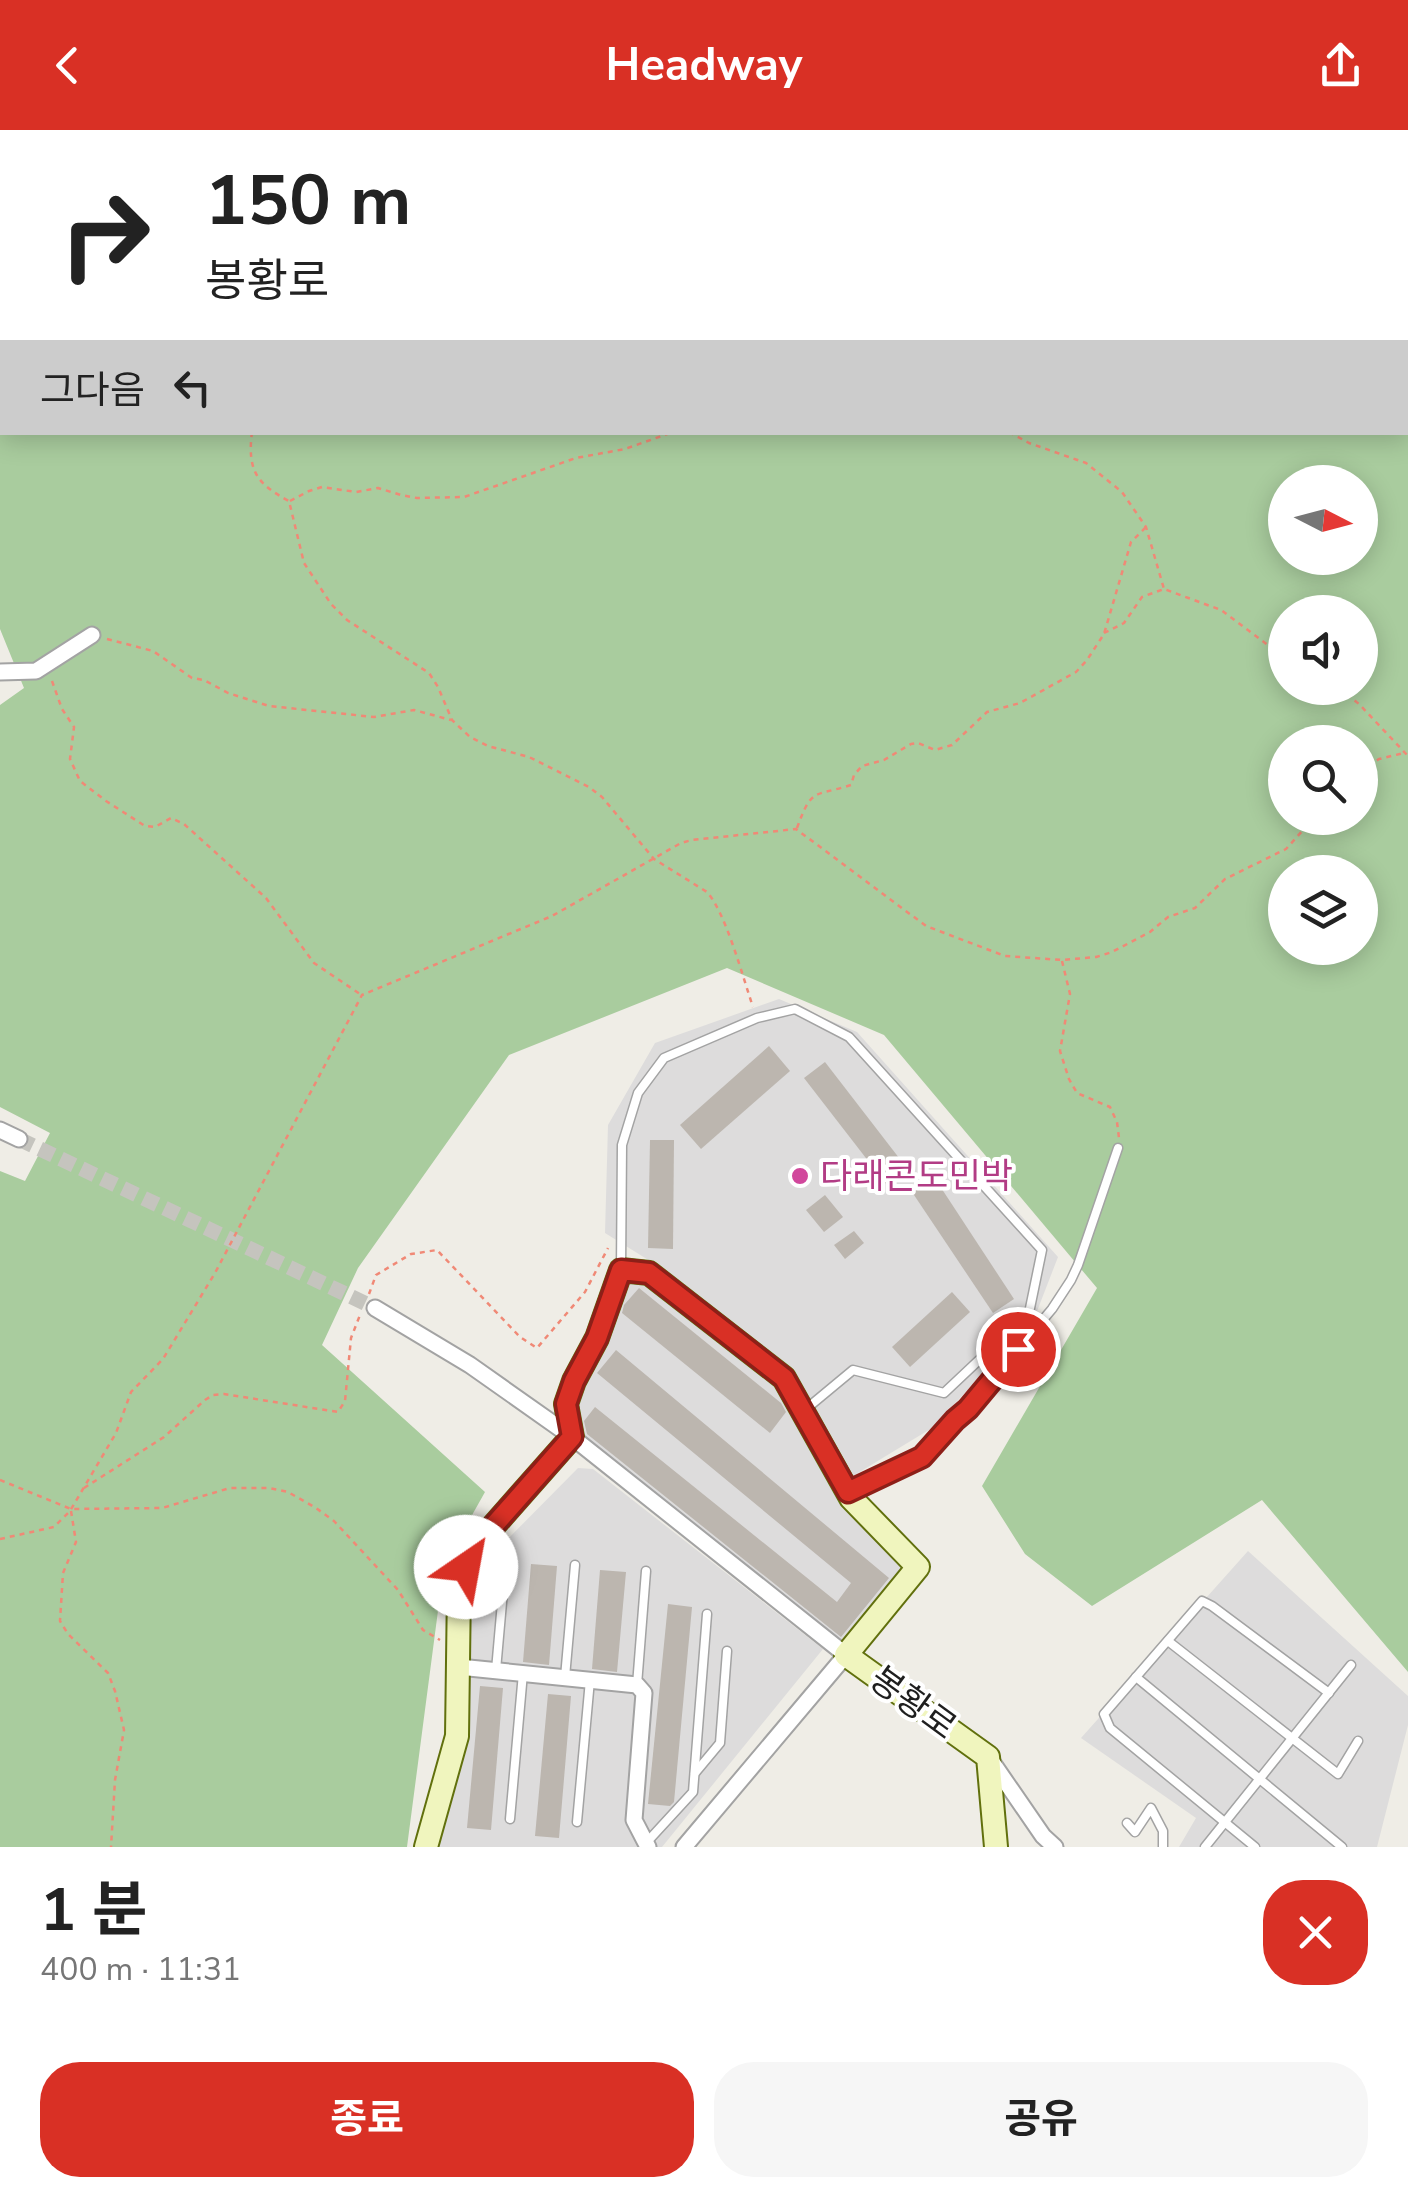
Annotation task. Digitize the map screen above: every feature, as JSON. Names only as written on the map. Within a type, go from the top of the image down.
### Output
[{"type":"street","points":[[0,672],[36,671],[92,635]]},
{"type":"street","points":[[0,1130],[18,1139]]},
{"type":"street","points":[[572,1437],[566,1404],[597,1338],[621,1270]]},
{"type":"street","name":"봉황로","points":[[621,1270],[649,1273],[784,1378],[848,1492],[918,1567],[846,1655],[988,1757],[996,1847]]},
{"type":"street","points":[[375,1308],[470,1365],[572,1437],[846,1655],[684,1847]]},
{"type":"street","points":[[426,1847],[457,1736],[459,1586],[474,1548],[572,1437]]},
{"type":"street","points":[[459,1666],[637,1685],[644,1693],[634,1820],[647,1844]]},
{"type":"street","points":[[988,1757],[1043,1836],[1055,1847]]},
{"type":"lane","points":[[621,1270],[622,1146],[638,1093],[664,1058],[757,1018],[796,1010],[849,1037],[1042,1250],[1029,1313],[944,1393],[852,1370],[803,1412]]},
{"type":"lane","points":[[848,1492],[922,1457],[1052,1309],[1078,1265],[1118,1148]]},
{"type":"lane","points":[[566,1678],[575,1564]]},
{"type":"lane","points":[[637,1685],[646,1572]]},
{"type":"lane","points":[[496,1670],[504,1580]]},
{"type":"lane","points":[[1254,1847],[1110,1728],[1104,1714],[1202,1601],[1329,1692]]},
{"type":"lane","points":[[647,1844],[693,1792],[707,1614]]},
{"type":"lane","points":[[1168,1641],[1338,1774],[1358,1742]]},
{"type":"lane","points":[[695,1773],[720,1743],[728,1650]]},
{"type":"lane","points":[[1206,1847],[1352,1665]]},
{"type":"lane","points":[[510,1819],[523,1673]]},
{"type":"lane","points":[[1136,1677],[1342,1847]]},
{"type":"lane","points":[[577,1822],[590,1680]]},
{"type":"lane","points":[[1127,1824],[1135,1832],[1151,1808],[1163,1831],[1163,1847]]},
{"type":"path","points":[[252,435],[252,459],[260,483],[289,502],[304,563],[330,604],[347,620],[429,674],[452,720],[478,743],[529,756],[589,787],[654,858],[713,899],[757,1018]]},
{"type":"path","points":[[289,502],[322,487],[356,492],[378,488],[417,498],[464,498],[576,458],[626,449],[665,435]]},
{"type":"path","points":[[1014,435],[1076,459],[1122,492],[1146,527],[1164,589]]},
{"type":"path","points":[[796,830],[812,795],[851,785],[862,766],[884,760],[910,744],[935,750],[952,745],[987,712],[1020,704],[1076,672],[1104,634],[1132,542],[1146,527]]},
{"type":"path","points":[[1104,634],[1124,624],[1142,597],[1164,589],[1221,610],[1268,645]]},
{"type":"path","points":[[92,635],[153,650],[192,678],[269,706],[374,717],[414,710],[452,720]]},
{"type":"path","points":[[43,667],[74,727],[70,759],[85,786],[145,826],[155,827],[171,818],[184,824],[266,898],[314,962],[362,996]]},
{"type":"path","points":[[1360,705],[1407,754]]},
{"type":"path","points":[[1378,760],[1407,754]]},
{"type":"path","points":[[0,1539],[54,1527],[71,1509],[116,1433],[131,1392],[163,1359],[215,1273],[362,996],[552,916],[692,840],[796,830],[926,926],[1005,956],[1062,960],[1096,958],[1150,932],[1168,918],[1207,900],[1226,880],[1286,849],[1299,835]]},
{"type":"path","points":[[1062,960],[1070,994],[1060,1042],[1061,1058],[1077,1093],[1113,1111],[1118,1148]]},
{"type":"path","points":[[83,1489],[164,1437],[212,1395],[338,1412],[346,1402],[351,1338],[376,1275],[411,1254],[437,1250],[520,1336],[537,1348],[585,1292],[608,1248],[622,1245]]},
{"type":"path","points":[[0,1480],[71,1509],[162,1508],[230,1488],[288,1492],[334,1522],[398,1590],[423,1630],[442,1641],[460,1640]]},
{"type":"path","points":[[71,1509],[76,1542],[63,1572],[60,1621],[108,1673],[124,1730],[111,1847]]},
{"type":"shaded area","points":[[779,999],[857,1032],[1058,1257],[1034,1319],[932,1428],[853,1476],[794,1371],[650,1261],[605,1233],[608,1125],[655,1043]]},
{"type":"shaded area","points":[[628,1277],[647,1281],[781,1388],[842,1499],[904,1569],[845,1649],[582,1442],[570,1417]]},
{"type":"shaded area","points":[[578,1468],[593,1469],[823,1649],[662,1847],[436,1847],[464,1741],[473,1588],[494,1553]]},
{"type":"shaded area","points":[[1248,1551],[1408,1696],[1408,1725],[1377,1847],[1179,1847],[1196,1818],[1081,1738]]},
{"type":"green space","points":[[0,435],[1408,435],[1408,1672],[1262,1500],[1092,1606],[1025,1554],[982,1486],[1097,1288],[884,1035],[727,968],[509,1055],[358,1268],[322,1345],[485,1492],[444,1565],[407,1847],[0,1847],[0,1171],[25,1181],[50,1133],[0,1107],[0,705],[24,688],[0,629]]},
{"type":"building","points":[[769,1046],[790,1071],[701,1149],[680,1125]]},
{"type":"building","points":[[825,1062],[906,1167],[886,1184],[804,1078]]},
{"type":"building","points":[[650,1140],[674,1140],[673,1249],[648,1248]]},
{"type":"building","points":[[934,1177],[1014,1299],[993,1313],[912,1192]]},
{"type":"building","points":[[825,1195],[843,1217],[824,1232],[806,1210]]},
{"type":"building","points":[[854,1231],[864,1243],[845,1259],[834,1245]]},
{"type":"building","points":[[639,1288],[781,1403],[786,1412],[770,1433],[622,1313]]},
{"type":"building","points":[[952,1292],[970,1312],[910,1367],[892,1347]]},
{"type":"building","points":[[616,1350],[889,1578],[841,1637],[587,1434],[584,1421],[595,1407],[837,1602],[851,1583],[597,1373]]},
{"type":"building","points":[[531,1564],[557,1566],[549,1665],[523,1662]]},
{"type":"building","points":[[600,1570],[626,1572],[617,1672],[592,1669]]},
{"type":"building","points":[[668,1604],[692,1607],[674,1802],[670,1806],[648,1804]]},
{"type":"building","points":[[480,1686],[503,1688],[491,1830],[467,1828]]},
{"type":"building","points":[[548,1694],[571,1696],[559,1838],[535,1836]]},
{"type":"tunnel","points":[[19,1139],[375,1308]]},
{"type":"place","name":"다래콘도민박","points":[[800,1176]]},
{"type":"route","points":[[466,1567],[474,1548],[572,1437],[566,1404],[597,1338],[621,1270],[649,1273],[784,1378],[848,1492],[922,1457],[1018,1349]]}]
